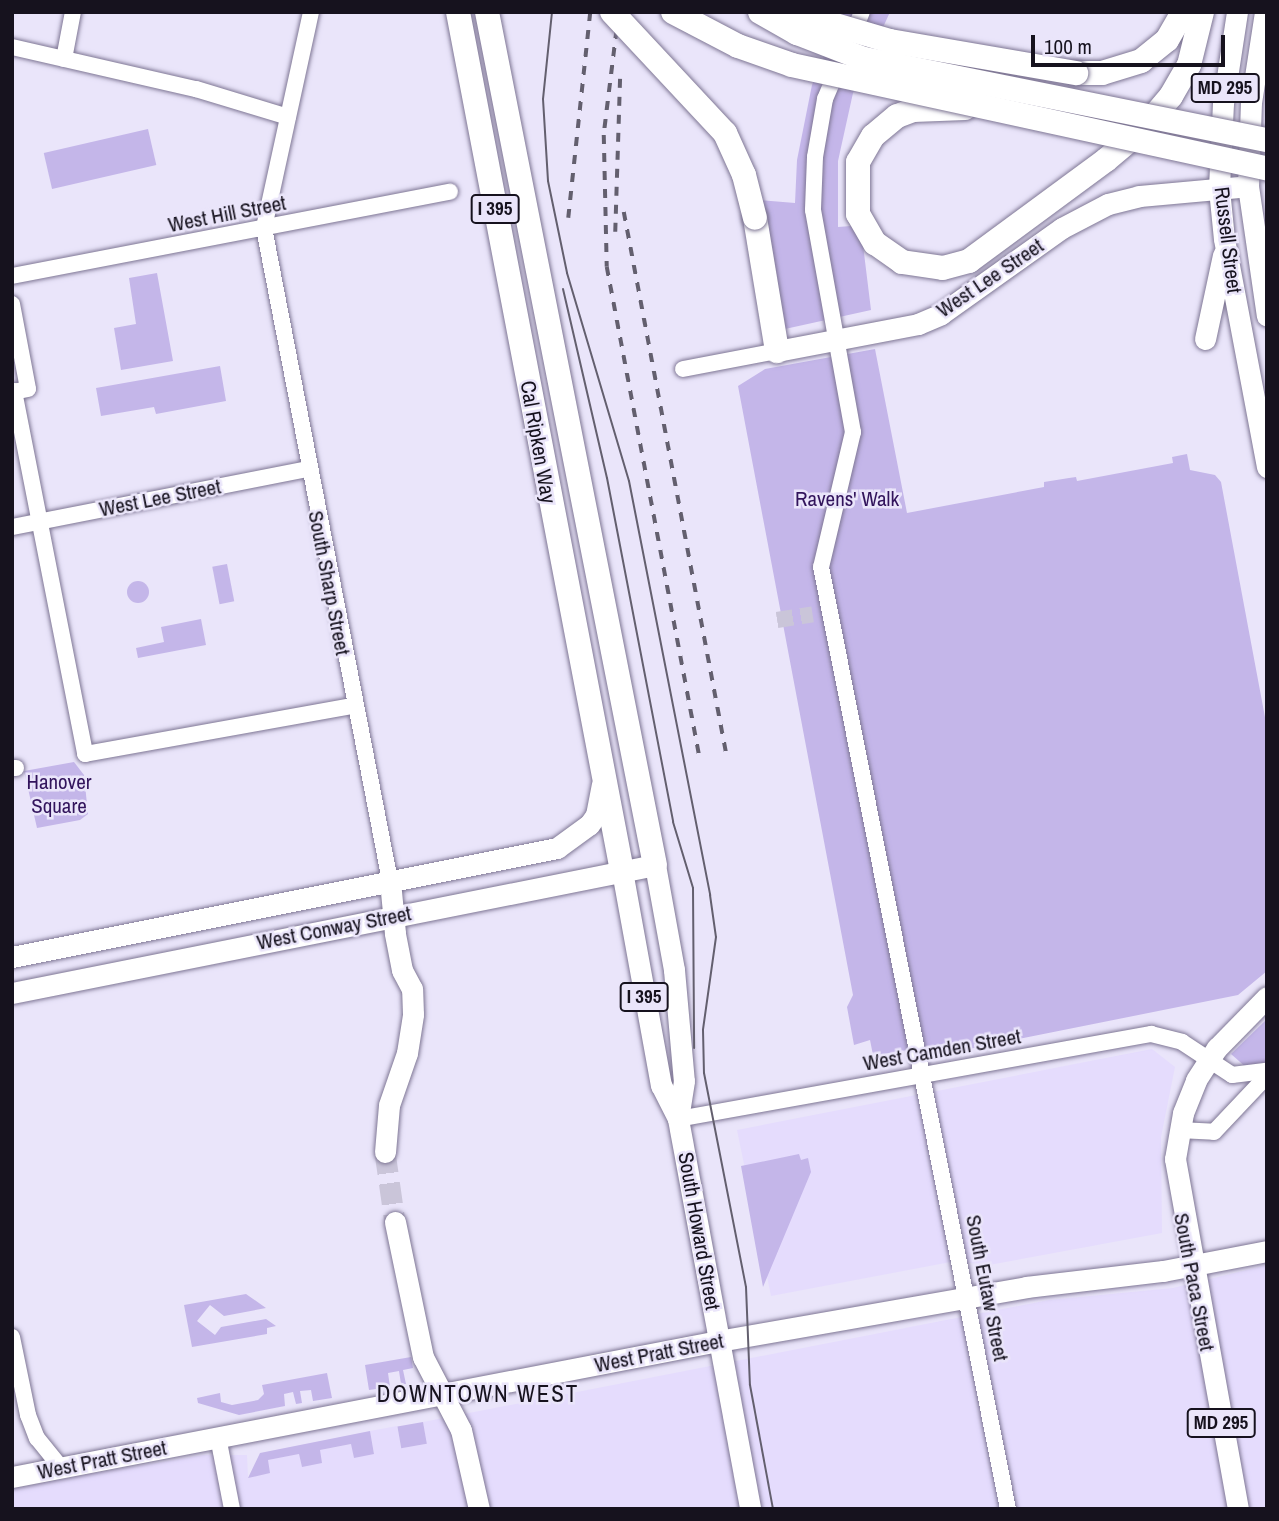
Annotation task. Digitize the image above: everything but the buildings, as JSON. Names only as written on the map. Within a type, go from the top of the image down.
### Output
[{"type":"highway","name":"Cal Ripken Way","points":[[458,12],[602,785],[622,871]]},
{"type":"highway","name":"Cal Ripken Way","points":[[487,12],[655,864]]},
{"type":"highway","points":[[612,12],[725,133],[744,175],[755,218],[777,351]]},
{"type":"highway","points":[[673,12],[738,46],[792,65],[986,110],[1267,169]]},
{"type":"highway","points":[[760,12],[797,33],[863,59],[1267,140]]},
{"type":"highway","points":[[791,12],[890,41],[1076,73],[1102,73],[1141,61],[1167,40],[1183,12]]},
{"type":"highway","points":[[986,110],[935,108],[897,116],[873,136],[858,162],[858,214],[875,243],[902,262],[943,268],[983,253],[1143,129],[1171,96],[1189,65],[1202,12]]},
{"type":"main road","name":"Russell Street","points":[[1237,12],[1226,78],[1220,189],[1224,239],[1267,467]]},
{"type":"main road","name":"Russell Street","points":[[1265,12],[1251,102],[1248,186],[1267,316]]},
{"type":"main road","name":"West Lee Street","points":[[777,351],[918,324],[941,314],[1062,228],[1108,204],[1139,196],[1248,186]]},
{"type":"main road","points":[[1205,339],[1224,239]]},
{"type":"main road","name":"West Conway Street","points":[[12,957],[557,848],[589,825],[596,815],[602,785]]},
{"type":"main road","name":"West Conway Street","points":[[12,993],[655,864]]},
{"type":"main road","name":"South Howard Street","points":[[655,864],[674,970],[684,1081],[678,1119]]},
{"type":"main road","name":"South Howard Street","points":[[622,871],[661,1085],[678,1119],[750,1509]]},
{"type":"main road","name":"South Sharp Street","points":[[385,1152],[389,1105],[407,1053],[413,1014],[412,989],[402,970],[390,881]]},
{"type":"main road","name":"MD 295","points":[[1209,1059],[1267,997]]},
{"type":"main road","name":"South Paca Street","points":[[1209,1059],[1189,1097],[1179,1130],[1175,1172],[1238,1509]]},
{"type":"main road","points":[[395,1222],[419,1343],[464,1440],[479,1509]]},
{"type":"main road","name":"West Pratt Street","points":[[12,1477],[718,1341],[967,1298],[1191,1266],[1267,1251]]},
{"type":"street","points":[[64,59],[73,12]]},
{"type":"street","name":"South Sharp Street","points":[[311,12],[264,228],[307,469],[390,881]]},
{"type":"street","points":[[835,340],[813,210],[815,157],[825,99],[863,12]]},
{"type":"street","points":[[12,47],[196,89],[288,117]]},
{"type":"street","name":"West Hill Street","points":[[12,276],[450,192]]},
{"type":"street","points":[[12,304],[28,389],[14,394],[85,754],[353,706]]},
{"type":"street","name":"South Eutaw Street","points":[[835,340],[853,432],[821,567],[924,1075],[1008,1509]]},
{"type":"street","name":"West Lee Street","points":[[683,369],[777,351]]},
{"type":"street","name":"West Lee Street","points":[[12,527],[307,469]]},
{"type":"street","points":[[813,614],[830,611]]},
{"type":"street","name":"West Camden Street","points":[[678,1119],[1151,1034],[1182,1041],[1232,1075],[1267,1074]]},
{"type":"street","points":[[1179,1130],[1214,1132],[1267,1074]]},
{"type":"street","points":[[12,1337],[28,1415],[37,1438],[61,1468]]},
{"type":"street","points":[[218,1437],[232,1509]]},
{"type":"shaded area","points":[[1152,1049],[1175,1067],[1161,1137],[1162,1233],[989,1265],[956,1261],[771,1296],[737,1130]]},
{"type":"shaded area","points":[[1267,1265],[1267,1509],[12,1509],[12,1489],[78,1476],[203,1455],[247,1455],[248,1478],[267,1460],[299,1454],[302,1466],[320,1450],[352,1444],[354,1458],[374,1453],[370,1431],[397,1426],[401,1448],[426,1444],[423,1422],[1049,1300],[1173,1288]]},
{"type":"green space","points":[[842,12],[890,12],[853,93],[838,161],[838,227],[851,226],[863,245],[871,310],[785,329],[760,200],[795,203],[797,160],[812,85]]},
{"type":"green space","points":[[148,129],[156,165],[52,189],[44,153]]},
{"type":"green space","points":[[157,273],[173,361],[121,370],[114,328],[136,324],[129,278]]},
{"type":"green space","name":"Ravens' Walk","points":[[875,349],[907,513],[1044,487],[1044,482],[1076,477],[1077,481],[1173,463],[1172,457],[1187,454],[1190,470],[1215,475],[1221,482],[1267,728],[1267,971],[1238,995],[944,1054],[943,1044],[877,1055],[873,1055],[870,1040],[854,1045],[847,1007],[853,995],[738,386],[765,369]]},
{"type":"green space","points":[[220,366],[226,401],[156,414],[154,407],[101,416],[96,388]]},
{"type":"green space","points":[[227,564],[234,601],[220,604],[212,567]]},
{"type":"green space","points":[[138,581],[148,588],[149,592],[142,602],[138,603],[128,596],[127,592],[134,582]]},
{"type":"green space","points":[[201,619],[206,645],[138,658],[136,648],[164,642],[161,627]]},
{"type":"green space","name":"Hanover Square","points":[[74,762],[84,775],[88,814],[80,820],[37,828],[24,771]]},
{"type":"green space","points":[[1267,1019],[1267,1064],[1248,1069],[1231,1054]]},
{"type":"green space","points":[[799,1154],[801,1160],[808,1158],[811,1172],[763,1287],[741,1166]]},
{"type":"green space","points":[[246,1294],[266,1308],[224,1316],[210,1305],[197,1321],[215,1335],[221,1327],[266,1319],[276,1326],[267,1328],[267,1334],[192,1347],[184,1305]]},
{"type":"green space","points":[[411,1357],[413,1368],[403,1370],[406,1384],[401,1384],[399,1371],[388,1373],[390,1387],[369,1390],[365,1365]]},
{"type":"green space","points":[[327,1373],[332,1398],[313,1401],[311,1390],[300,1391],[302,1403],[296,1404],[293,1392],[284,1394],[285,1406],[239,1415],[198,1403],[197,1398],[220,1393],[221,1402],[232,1405],[258,1400],[264,1394],[262,1385]]},
{"type":"green space","points":[[423,1422],[427,1444],[401,1448],[397,1427]]},
{"type":"green space","points":[[370,1431],[374,1454],[354,1458],[351,1444],[320,1450],[322,1463],[302,1467],[299,1454],[268,1460],[270,1473],[248,1478],[260,1453]]},
{"type":"tunnel","points":[[777,620],[813,614]]},
{"type":"tunnel","points":[[385,1152],[395,1222]]},
{"type":"tram line","points":[[552,12],[543,99],[548,181],[567,273],[629,481],[710,895],[716,937],[703,1030],[704,1073],[746,1287],[750,1385],[773,1509]]},
{"type":"tram line","points":[[563,289],[607,478],[673,822],[693,888],[694,1048]]},
{"type":"railway","points":[[568,218],[590,12]]},
{"type":"railway","points":[[619,12],[604,135],[607,267],[699,755]]},
{"type":"railway","points":[[615,232],[620,75]]},
{"type":"railway","points":[[624,212],[726,752]]},
{"type":"district","name":"DOWNTOWN WEST","points":[[478,1394]]}]
